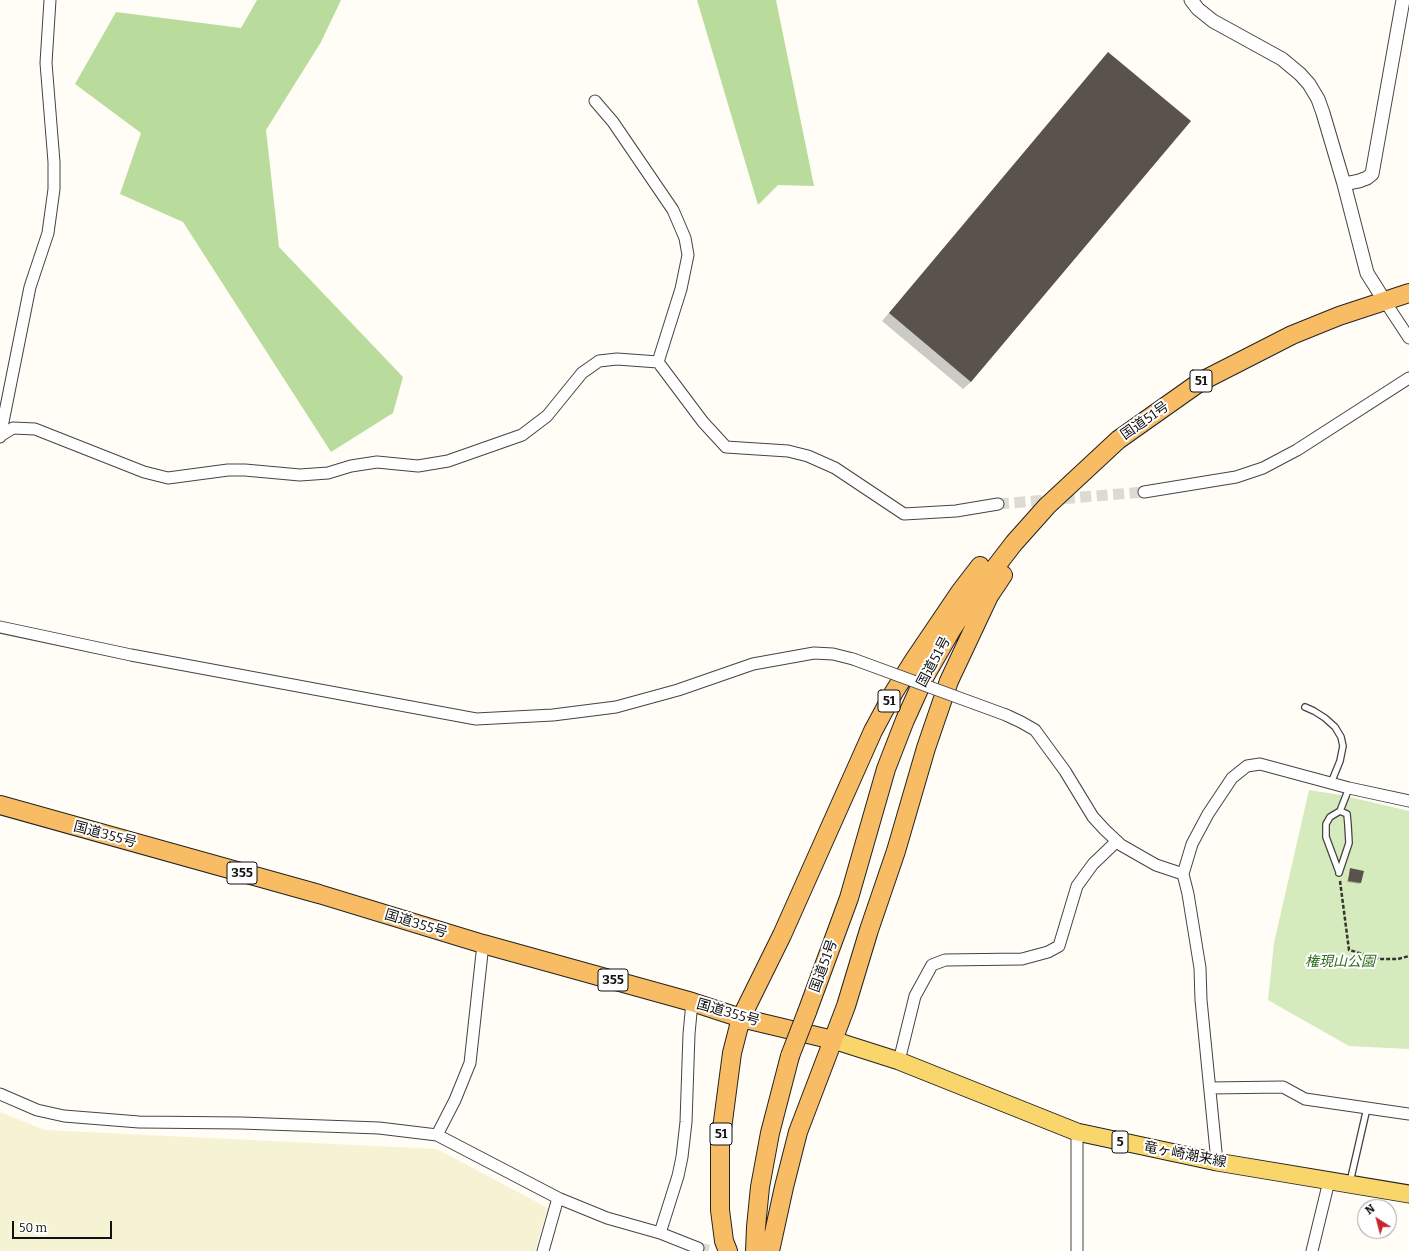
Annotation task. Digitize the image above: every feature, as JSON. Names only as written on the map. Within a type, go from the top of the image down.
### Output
[{"type":"highway","name":"国道51号","points":[[755,1251],[760,1187],[768,1140],[790,1056],[849,898],[886,769],[905,720],[925,676],[972,597],[1014,543],[1048,506],[1118,440],[1200,382],[1292,335],[1384,300],[1409,293]]},
{"type":"highway","name":"51","points":[[728,1251],[724,1241],[720,1210],[720,1144],[732,1054],[741,1018],[782,935],[873,731],[894,692],[914,660],[960,592],[986,558],[1006,536],[1054,490],[1087,462],[1118,440]]},
{"type":"highway","name":"51","points":[[770,1251],[798,1132],[846,1006],[869,930],[896,851],[926,748],[949,681],[989,596],[1010,564],[1053,510],[1118,440]]},
{"type":"highway","name":"国道355号","points":[[0,805],[318,894],[483,944],[692,1002],[741,1018],[833,1040]]},
{"type":"main road","name":"竜ヶ崎潮来線","points":[[833,1040],[899,1061],[1077,1132],[1217,1162],[1409,1194]]},
{"type":"street","points":[[0,436],[30,287],[48,233],[54,189],[54,162],[46,63],[50,0]]},
{"type":"street","points":[[1191,0],[1198,9],[1213,20],[1282,59],[1305,79],[1318,99],[1344,184],[1367,273],[1409,338]]},
{"type":"street","points":[[1344,184],[1359,182],[1372,174],[1403,0]]},
{"type":"street","points":[[595,101],[613,122],[673,210],[685,238],[688,255],[681,289],[658,362]]},
{"type":"street","points":[[0,436],[14,428],[35,429],[144,472],[168,478],[228,470],[300,475],[328,473],[351,466],[377,462],[418,466],[448,461],[522,435],[547,416],[582,373],[599,361],[617,359],[658,362],[703,422],[726,447],[788,451],[808,456],[835,468],[904,514],[956,511],[998,504]]},
{"type":"street","points":[[1144,492],[1236,477],[1263,468],[1297,450],[1409,378]]},
{"type":"street","points":[[0,627],[131,655],[476,719],[552,715],[616,706],[678,690],[753,664],[814,653],[833,654],[853,659],[1006,715],[1035,730],[1065,771],[1093,817],[1105,830],[1117,841],[1156,865],[1183,874]]},
{"type":"street","points":[[1217,1162],[1201,1000],[1200,968],[1188,894],[1183,874],[1192,844],[1208,814],[1232,778],[1246,766],[1260,764],[1349,788],[1409,802]]},
{"type":"street","points":[[899,1061],[916,996],[932,965],[945,960],[1022,959],[1048,952],[1059,946],[1077,886],[1093,864],[1117,841]]},
{"type":"street","points":[[437,1135],[455,1100],[470,1063],[483,944]]},
{"type":"street","points":[[660,1233],[678,1176],[682,1157],[686,1122],[689,1034],[692,1002]]},
{"type":"street","points":[[1210,1088],[1283,1087],[1305,1099],[1409,1114]]},
{"type":"street","points":[[0,1094],[37,1110],[64,1116],[139,1122],[241,1123],[379,1128],[437,1135],[558,1198],[607,1218],[660,1233],[698,1248]]},
{"type":"street","points":[[1077,1132],[1077,1251]]},
{"type":"street","points":[[1312,1251],[1329,1181]]},
{"type":"street","points":[[543,1251],[558,1198]]},
{"type":"lane","points":[[1305,707],[1325,718],[1335,727],[1341,737],[1343,746],[1340,761],[1331,783]]},
{"type":"lane","points":[[1339,872],[1326,837],[1326,824],[1330,816],[1340,811],[1349,788]]},
{"type":"lane","points":[[1339,872],[1348,843],[1347,814],[1340,811]]},
{"type":"lane","points":[[1349,1184],[1367,1108]]},
{"type":"path","points":[[1339,872],[1349,950],[1380,960],[1409,956]]},
{"type":"shaded area","points":[[0,1112],[45,1130],[437,1149],[548,1208],[535,1251],[0,1251]]},
{"type":"green space","points":[[257,0],[341,0],[321,42],[266,130],[279,247],[403,377],[393,413],[331,452],[183,222],[120,194],[141,133],[75,84],[116,12],[241,28]]},
{"type":"green space","points":[[697,0],[776,0],[814,186],[778,185],[758,205]]},
{"type":"green space","name":"権現山公園","points":[[1309,790],[1341,795],[1409,811],[1409,1049],[1349,1046],[1268,1000],[1274,943]]},
{"type":"building","points":[[1108,52],[1191,121],[971,382],[889,313]]},
{"type":"building","points":[[1350,868],[1364,871],[1361,883],[1348,881]]},
{"type":"tunnel","points":[[998,504],[1144,492]]},
{"type":"tunnel","points":[[698,1248],[712,1251]]}]
